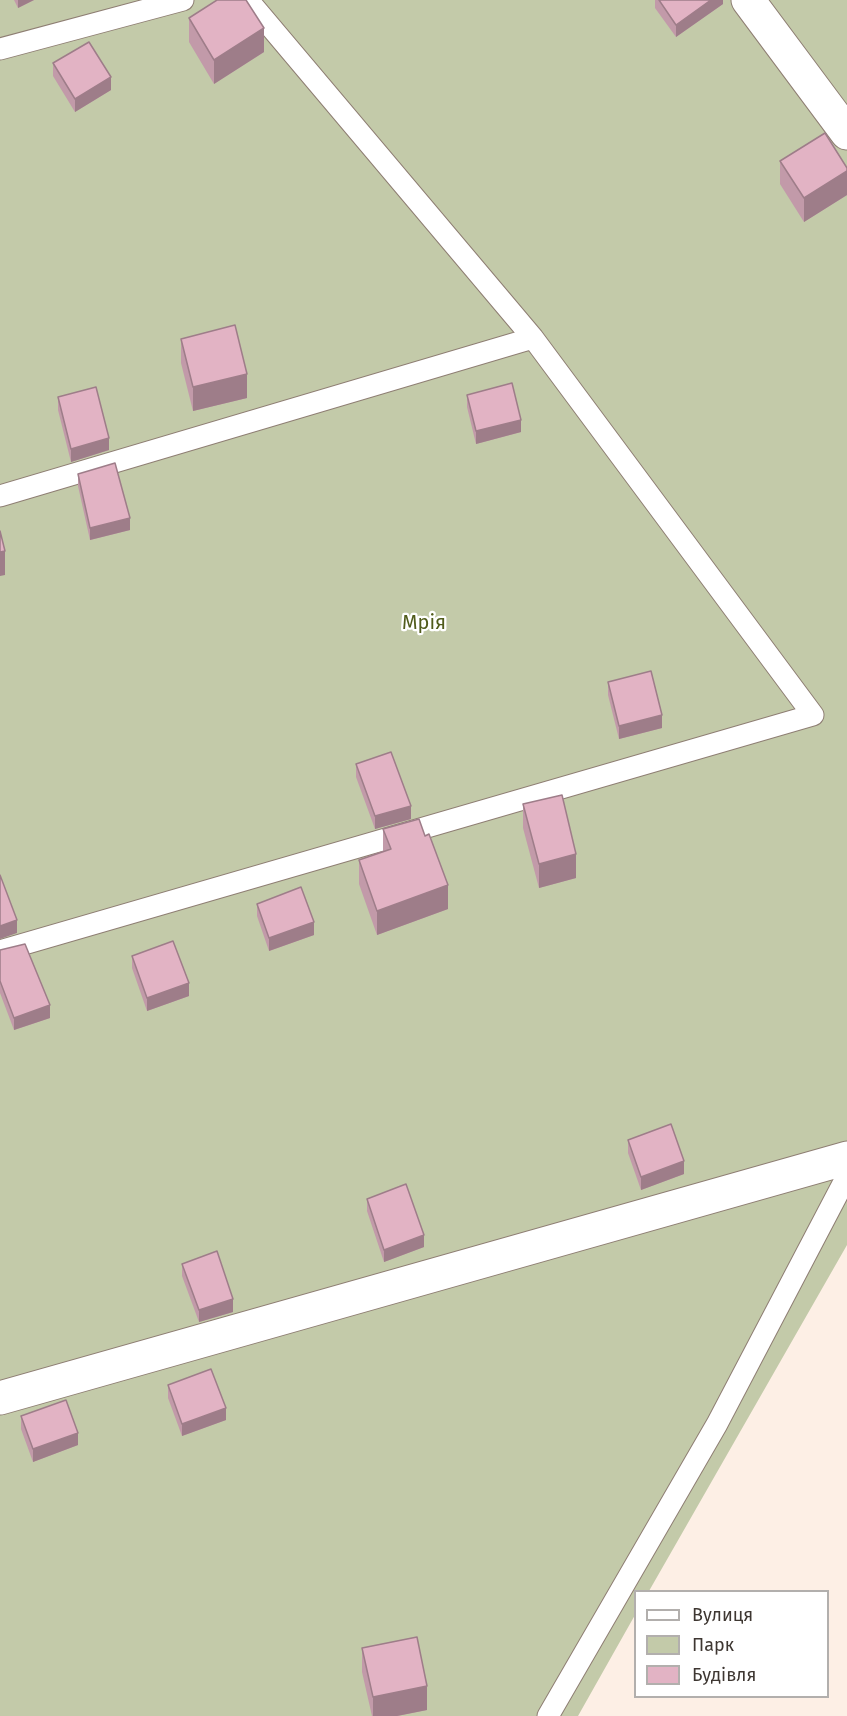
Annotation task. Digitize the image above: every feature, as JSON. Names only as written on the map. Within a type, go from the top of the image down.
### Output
[{"type":"street","points":[[748,0],[847,133]]},
{"type":"street","points":[[0,1398],[847,1158]]},
{"type":"lane","points":[[0,49],[183,0]]},
{"type":"lane","points":[[0,951],[813,715],[533,338],[248,0]]},
{"type":"lane","points":[[0,496],[533,338]]},
{"type":"lane","points":[[548,1716],[717,1424],[847,1176]]},
{"type":"green space","name":"Мрія","points":[[0,0],[847,0],[847,1245],[650,1590],[634,1590],[634,1617],[578,1716],[0,1716]]},
{"type":"building","points":[[217,0],[246,0],[264,28],[214,60],[189,18]]},
{"type":"building","points":[[659,0],[711,0],[676,25]]},
{"type":"building","points":[[89,42],[111,77],[75,99],[53,63]]},
{"type":"building","points":[[825,133],[847,171],[804,198],[780,161]]},
{"type":"building","points":[[235,325],[247,374],[193,387],[181,339]]},
{"type":"building","points":[[512,383],[521,420],[476,431],[467,395]]},
{"type":"building","points":[[96,387],[109,438],[71,449],[58,397]]},
{"type":"building","points":[[115,463],[130,518],[90,528],[78,474]]},
{"type":"building","points":[[0,531],[5,551],[0,552]]},
{"type":"building","points":[[651,671],[662,715],[619,726],[608,682]]},
{"type":"building","points":[[391,752],[411,806],[375,816],[356,764]]},
{"type":"building","points":[[562,795],[576,854],[539,864],[523,804]]},
{"type":"building","points":[[419,819],[425,836],[429,834],[448,885],[377,911],[359,860],[391,849],[383,829]]},
{"type":"building","points":[[0,875],[17,920],[0,926]]},
{"type":"building","points":[[301,887],[314,922],[269,938],[257,904]]},
{"type":"building","points":[[173,941],[189,983],[147,998],[132,956]]},
{"type":"building","points":[[25,944],[50,1005],[14,1018],[0,981],[0,950]]},
{"type":"building","points":[[671,1124],[684,1161],[641,1177],[628,1140]]},
{"type":"building","points":[[406,1184],[424,1235],[384,1250],[367,1199]]},
{"type":"building","points":[[217,1251],[233,1299],[199,1310],[182,1264]]},
{"type":"building","points":[[211,1369],[226,1408],[182,1424],[168,1385]]},
{"type":"building","points":[[66,1400],[78,1433],[33,1449],[21,1416]]},
{"type":"building","points":[[417,1637],[427,1686],[373,1697],[362,1648]]}]
